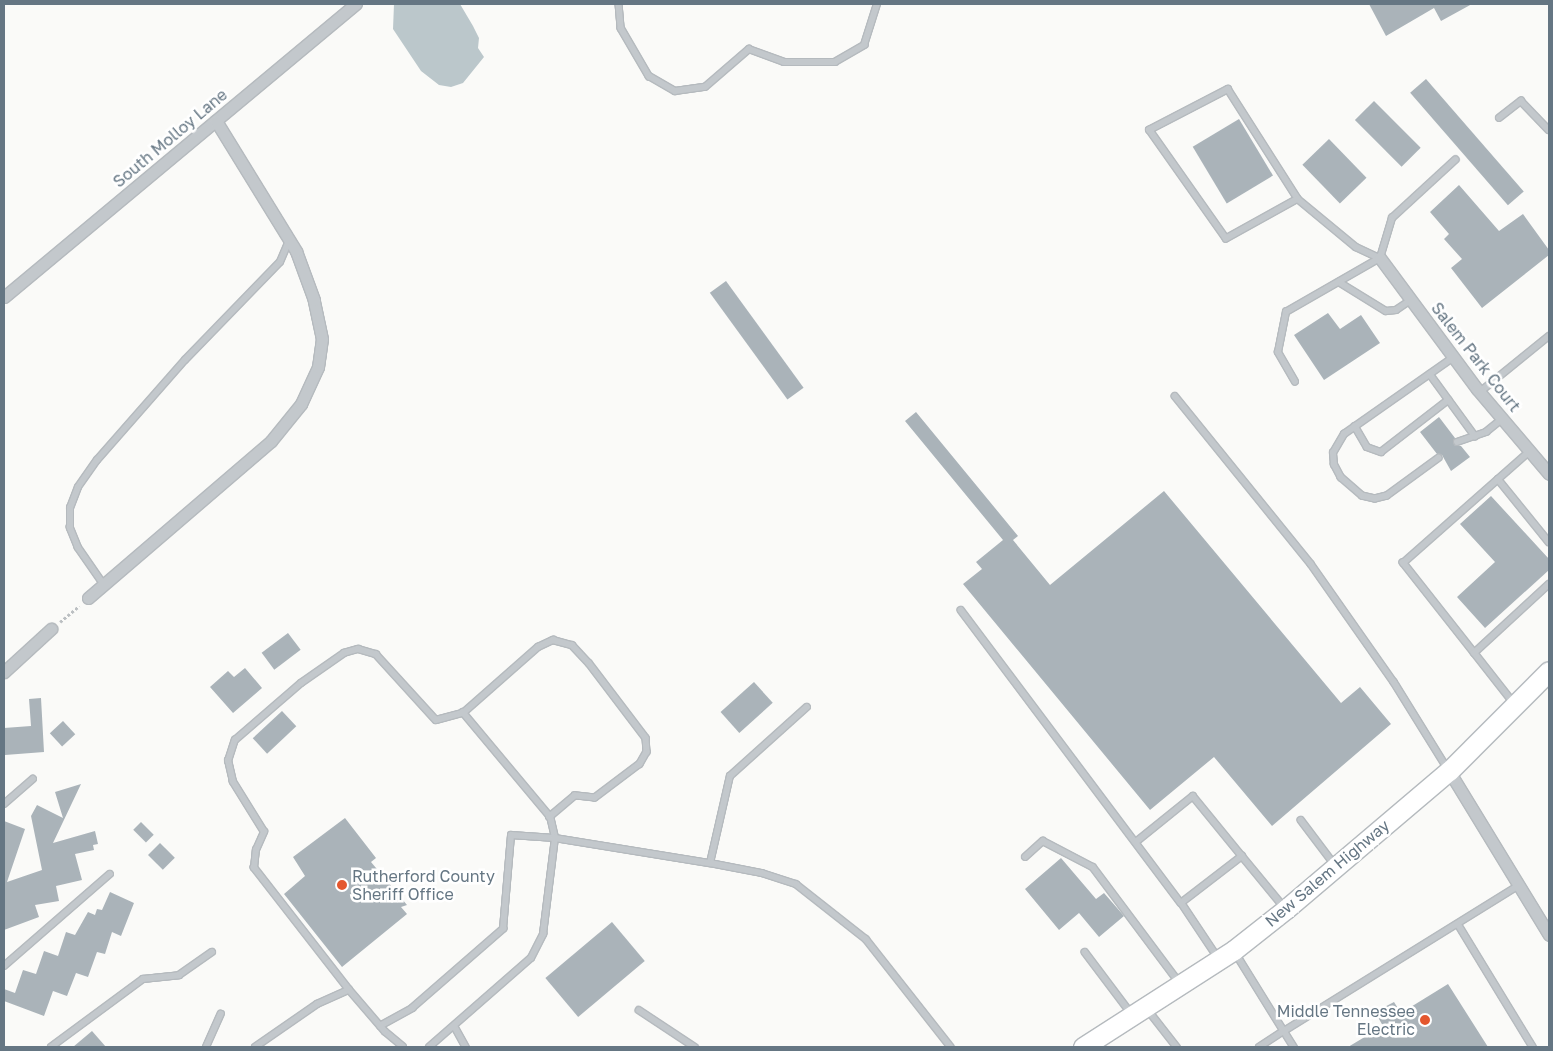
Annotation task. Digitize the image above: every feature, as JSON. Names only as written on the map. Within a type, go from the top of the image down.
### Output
[{"type":"main road","name":"New Salem Highway","points":[[1084,1047],[1226,955],[1286,909],[1449,771],[1549,671]]},
{"type":"street","name":"South Molloy Lane","points":[[4,297],[356,4]]},
{"type":"street","points":[[88,598],[102,584],[271,441],[301,404],[318,367],[322,340],[314,300],[289,241],[216,121]]},
{"type":"street","name":"Salem Park Court","points":[[1380,258],[1480,392],[1530,451],[1547,468]]},
{"type":"street","points":[[4,672],[52,629]]},
{"type":"street","points":[[1449,771],[1549,935]]},
{"type":"lane","points":[[619,4],[621,28],[649,76],[675,91],[705,87],[749,49],[784,62],[835,62],[864,46],[877,4]]},
{"type":"lane","points":[[1298,199],[1226,239],[1149,130],[1228,89],[1298,199],[1356,247],[1380,258]]},
{"type":"lane","points":[[1499,118],[1521,101],[1549,130]]},
{"type":"lane","points":[[1295,382],[1278,352],[1286,312],[1380,258],[1392,218],[1455,160]]},
{"type":"lane","points":[[102,584],[78,548],[70,528],[70,508],[78,487],[97,460],[185,360],[280,262],[289,241]]},
{"type":"lane","points":[[1339,282],[1386,311],[1396,310],[1411,300]]},
{"type":"lane","points":[[1480,392],[1549,336]]},
{"type":"lane","points":[[1439,458],[1387,496],[1362,496],[1341,478],[1334,464],[1333,453],[1344,434],[1454,357]]},
{"type":"lane","points":[[1430,374],[1475,436]]},
{"type":"lane","points":[[1175,396],[1311,564],[1394,682],[1449,771]]},
{"type":"lane","points":[[1355,426],[1367,447],[1381,452],[1448,400]]},
{"type":"lane","points":[[1457,442],[1486,432],[1502,419]]},
{"type":"lane","points":[[1515,706],[1403,563],[1530,451]]},
{"type":"lane","points":[[1498,479],[1549,542]]},
{"type":"lane","points":[[1474,653],[1549,584]]},
{"type":"lane","points":[[961,610],[1181,903],[1226,955],[1294,1047]]},
{"type":"lane","points":[[403,1047],[380,1026],[349,990],[254,868],[256,850],[264,832],[233,782],[228,761],[235,740],[301,683],[344,652],[358,649],[376,654],[436,720],[463,713],[538,647],[553,640],[572,645],[589,663],[646,738],[647,752],[640,764],[595,798],[575,796],[550,817]]},
{"type":"lane","points":[[710,863],[730,776],[807,707]]},
{"type":"lane","points":[[429,1047],[455,1027],[531,958],[543,934],[555,838],[550,817],[463,713]]},
{"type":"lane","points":[[4,804],[33,779]]},
{"type":"lane","points":[[1136,842],[1193,796],[1286,909]]},
{"type":"lane","points":[[1301,820],[1337,867]]},
{"type":"lane","points":[[380,1026],[412,1008],[503,929],[511,835],[555,838],[710,863],[796,884],[832,910],[872,947],[951,1047]]},
{"type":"lane","points":[[1025,857],[1043,841],[1094,866],[1181,985]]},
{"type":"lane","points":[[1181,903],[1242,856]]},
{"type":"lane","points":[[4,966],[110,874]]},
{"type":"lane","points":[[1258,1047],[1518,886]]},
{"type":"lane","points":[[1458,924],[1533,1047]]},
{"type":"lane","points":[[51,1047],[143,979],[179,976],[212,952]]},
{"type":"lane","points":[[1085,952],[1140,1012],[1177,1047]]},
{"type":"lane","points":[[255,1047],[317,1004],[349,990]]},
{"type":"lane","points":[[639,1010],[695,1047]]},
{"type":"lane","points":[[206,1047],[221,1014]]},
{"type":"lane","points":[[455,1027],[466,1047]]},
{"type":"path","points":[[52,629],[88,598]]},
{"type":"shaded area","points":[[394,4],[460,4],[479,38],[478,48],[484,57],[463,83],[451,87],[439,85],[421,71],[393,29]]},
{"type":"building","points":[[1369,4],[1472,4],[1441,21],[1434,8],[1386,36]]},
{"type":"building","points":[[1426,79],[1524,191],[1508,205],[1410,93]]},
{"type":"building","points":[[1374,101],[1421,148],[1402,167],[1355,120]]},
{"type":"building","points":[[1239,119],[1273,176],[1227,203],[1193,147]]},
{"type":"building","points":[[1329,139],[1367,178],[1340,204],[1302,165]]},
{"type":"building","points":[[1459,185],[1499,231],[1523,214],[1549,250],[1549,255],[1482,308],[1451,268],[1462,259],[1444,239],[1449,234],[1430,212]]},
{"type":"building","points":[[726,281],[804,388],[787,400],[710,293]]},
{"type":"building","points":[[1328,313],[1340,329],[1361,315],[1380,343],[1324,380],[1294,335]]},
{"type":"building","points":[[916,412],[1018,536],[1013,540],[1050,585],[1164,491],[1341,703],[1360,687],[1391,724],[1272,826],[1214,757],[1150,810],[963,584],[982,569],[976,562],[1003,540],[905,421]]},
{"type":"building","points":[[1439,417],[1455,438],[1454,445],[1461,446],[1470,457],[1451,471],[1442,455],[1437,454],[1420,432]]},
{"type":"building","points":[[1491,496],[1549,559],[1549,570],[1485,628],[1457,597],[1495,562],[1460,524]]},
{"type":"building","points":[[288,633],[301,650],[274,670],[262,653]]},
{"type":"building","points":[[245,668],[262,688],[233,713],[210,687],[228,671],[234,677]]},
{"type":"building","points":[[754,682],[773,703],[739,733],[721,712]]},
{"type":"building","points":[[41,698],[44,752],[5,755],[4,728],[31,726],[29,699]]},
{"type":"building","points":[[282,711],[296,726],[267,754],[253,738]]},
{"type":"building","points":[[63,721],[75,734],[62,746],[50,733]]},
{"type":"building","points":[[81,784],[53,843],[95,831],[98,844],[93,845],[94,850],[75,854],[82,880],[56,886],[59,901],[35,905],[39,917],[4,930],[4,821],[25,829],[7,882],[42,870],[31,816],[37,805],[63,818],[55,792]]},
{"type":"building","name":"Rutherford County Sheriff Office","points":[[345,818],[376,858],[371,862],[407,905],[401,907],[407,914],[342,967],[284,894],[305,876],[293,857]]},
{"type":"building","points":[[141,822],[154,835],[146,843],[133,830]]},
{"type":"building","points":[[160,843],[175,858],[163,870],[148,855]]},
{"type":"building","points":[[1061,858],[1096,899],[1104,893],[1124,916],[1099,937],[1079,913],[1059,930],[1025,889]]},
{"type":"building","points":[[110,892],[134,903],[121,936],[112,932],[105,954],[97,952],[88,977],[76,973],[67,996],[53,991],[44,1016],[4,1001],[4,989],[15,993],[23,970],[36,974],[44,951],[58,956],[66,932],[75,935],[88,912],[95,915],[97,909],[102,910]]},
{"type":"building","points":[[612,922],[645,961],[578,1017],[545,978]]},
{"type":"building","name":"Middle Tennessee Electric","points":[[1448,984],[1488,1047],[1348,1047],[1383,1026],[1375,1012],[1394,1002],[1401,1013]]},
{"type":"building","points":[[92,1031],[106,1047],[73,1047]]},
{"type":"place","name":"Rutherford County Sheriff Office","points":[[342,885]]},
{"type":"place","name":"Middle Tennessee Electric","points":[[1425,1020]]}]
